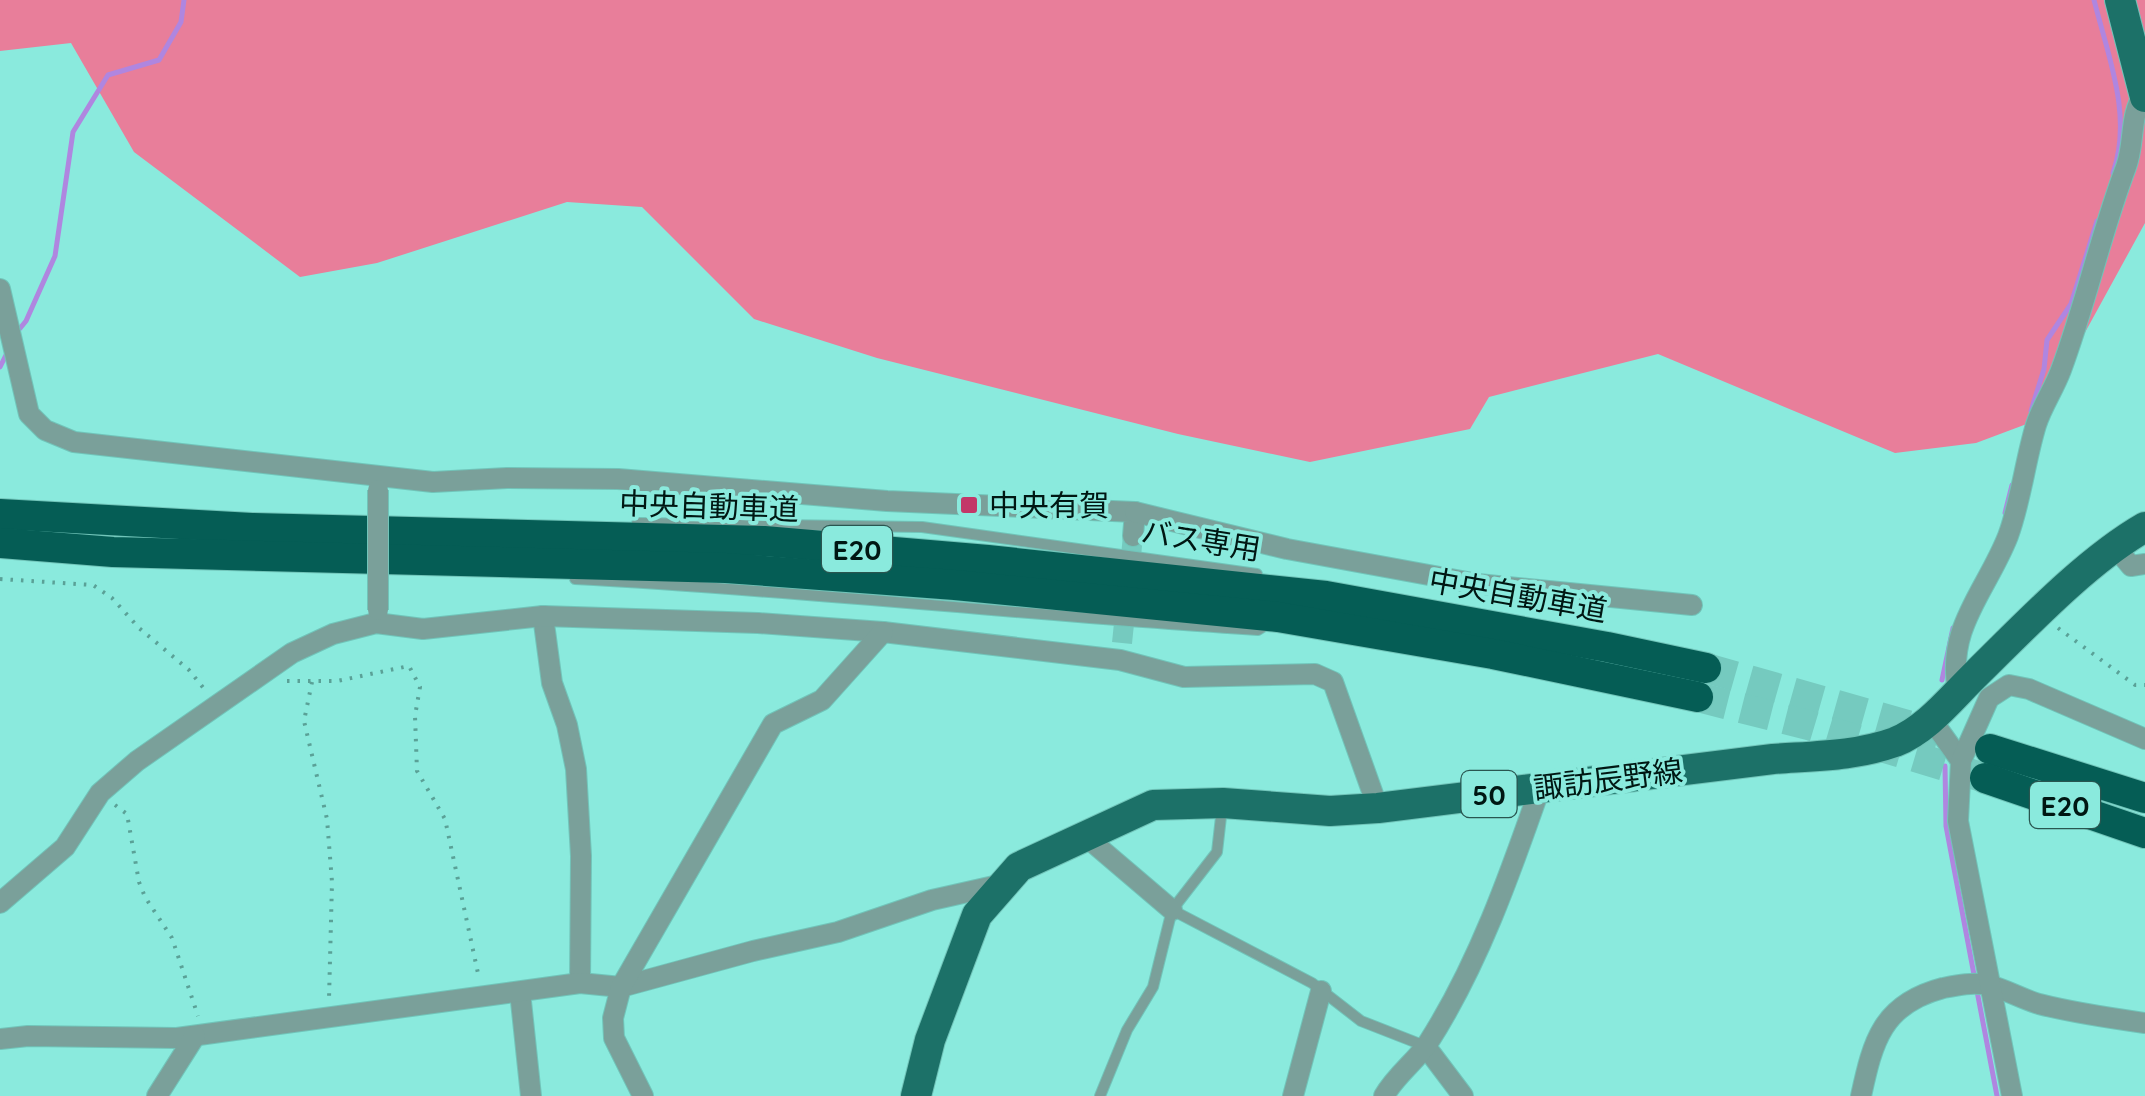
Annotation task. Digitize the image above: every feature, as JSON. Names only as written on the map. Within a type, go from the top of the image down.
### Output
[{"type":"highway","name":"中央自動車道","points":[[0,514],[252,528],[764,541],[1028,564],[1326,596],[1607,646],[1702,682],[1492,654],[1278,617],[955,585],[745,570],[495,569],[113,552],[0,542]]},
{"type":"highway","name":"E20","points":[[1979,763],[2145,798]]},
{"type":"highway","name":"E20","points":[[1979,763],[2145,833]]},
{"type":"main road","points":[[2120,0],[2144,96]]},
{"type":"main road","name":"諏訪辰野線","points":[[916,1096],[930,1040],[977,915],[1019,867],[1084,834],[1153,805],[1223,803],[1330,811],[1378,808],[1852,752],[1895,742],[1930,719],[2038,613],[2145,527]]},
{"type":"street","points":[[1958,691],[1954,672],[1958,634],[2008,535],[2037,420],[2060,372],[2078,318],[2117,186],[2128,163],[2136,106],[2144,96]]},
{"type":"street","points":[[0,289],[29,414],[45,430],[74,442],[378,484],[507,478],[618,479],[887,501],[1135,512],[1287,549],[1478,584],[1692,605]]},
{"type":"street","points":[[377,616],[378,484]]},
{"type":"street","points":[[1134,536],[1135,512]]},
{"type":"street","points":[[2115,548],[2131,566],[2145,564]]},
{"type":"street","points":[[0,903],[65,847],[100,793],[137,760],[292,653],[377,616],[423,628],[543,616],[758,623],[1121,652],[1184,677],[1315,674],[1333,682],[1378,808]]},
{"type":"street","points":[[543,616],[552,684],[567,725],[576,768],[581,856],[580,983]]},
{"type":"street","points":[[643,1096],[614,1038],[613,1018],[621,988],[774,724],[822,700],[883,632]]},
{"type":"street","points":[[2012,1096],[1958,821],[1979,763],[1989,698],[2009,685],[2029,688],[2145,739]]},
{"type":"street","points":[[1930,719],[1979,763]]},
{"type":"street","points":[[1384,1096],[1410,1060],[1426,1047],[1463,978],[1509,876],[1540,788]]},
{"type":"street","points":[[1084,834],[1172,910]]},
{"type":"street","points":[[0,1039],[199,1035],[580,983],[621,988],[838,932],[932,900],[1005,883]]},
{"type":"street","points":[[1861,1096],[1872,1047],[1886,1022],[1916,995],[1964,983],[1991,985],[2020,998],[2082,1015],[2145,1023]]},
{"type":"street","points":[[1293,1096],[1321,991]]},
{"type":"street","points":[[520,992],[531,1096]]},
{"type":"street","points":[[157,1096],[199,1035]]},
{"type":"street","points":[[1426,1047],[1464,1096]]},
{"type":"lane","points":[[528,536],[552,525],[592,524]]},
{"type":"lane","name":"バス専用","points":[[632,524],[922,527],[1266,576]]},
{"type":"lane","points":[[564,578],[1258,630],[1278,617]]},
{"type":"lane","name":"バス専用","points":[[1284,578],[1326,596]]},
{"type":"lane","points":[[1100,1096],[1128,1030],[1153,987],[1172,910],[1218,852],[1223,803]]},
{"type":"lane","points":[[1172,910],[1312,983],[1360,1021],[1426,1047]]},
{"type":"path","points":[[0,579],[92,585],[112,598],[139,628],[189,670],[217,705]]},
{"type":"path","points":[[2038,613],[2135,684],[2145,685]]},
{"type":"path","points":[[265,672],[278,682],[337,681],[409,666],[420,687],[415,716],[417,771],[445,819],[482,998]]},
{"type":"path","points":[[312,681],[304,722],[327,819],[332,882],[328,1019]]},
{"type":"path","points":[[100,793],[126,814],[139,882],[172,938],[199,1035]]},
{"type":"shaded area","points":[[0,0],[2145,0],[2145,223],[2037,420],[1976,443],[1895,453],[1658,354],[1489,397],[1470,429],[1310,462],[1178,434],[877,358],[754,319],[642,207],[567,202],[377,263],[300,277],[134,152],[71,43],[0,51]]},
{"type":"waterway","points":[[17,332],[26,321],[55,256],[73,132],[108,75],[159,60],[181,22],[184,0]]},
{"type":"waterway","points":[[2094,0],[2119,108],[2120,130],[2113,173]]},
{"type":"waterway","points":[[2031,411],[2044,369],[2047,340],[2071,304],[2097,221]]},
{"type":"waterway","points":[[0,367],[8,351]]},
{"type":"waterway","points":[[2005,513],[2012,485]]},
{"type":"waterway","points":[[1942,680],[1953,628]]},
{"type":"waterway","points":[[1945,766],[1946,826],[1975,980]]},
{"type":"waterway","points":[[1977,991],[1997,1096]]},
{"type":"tunnel","points":[[1122,643],[1133,536]]},
{"type":"tunnel","points":[[1706,668],[1939,734]]},
{"type":"tunnel","points":[[1698,697],[1985,778]]},
{"type":"place","name":"中央有賀","points":[[969,505]]}]
